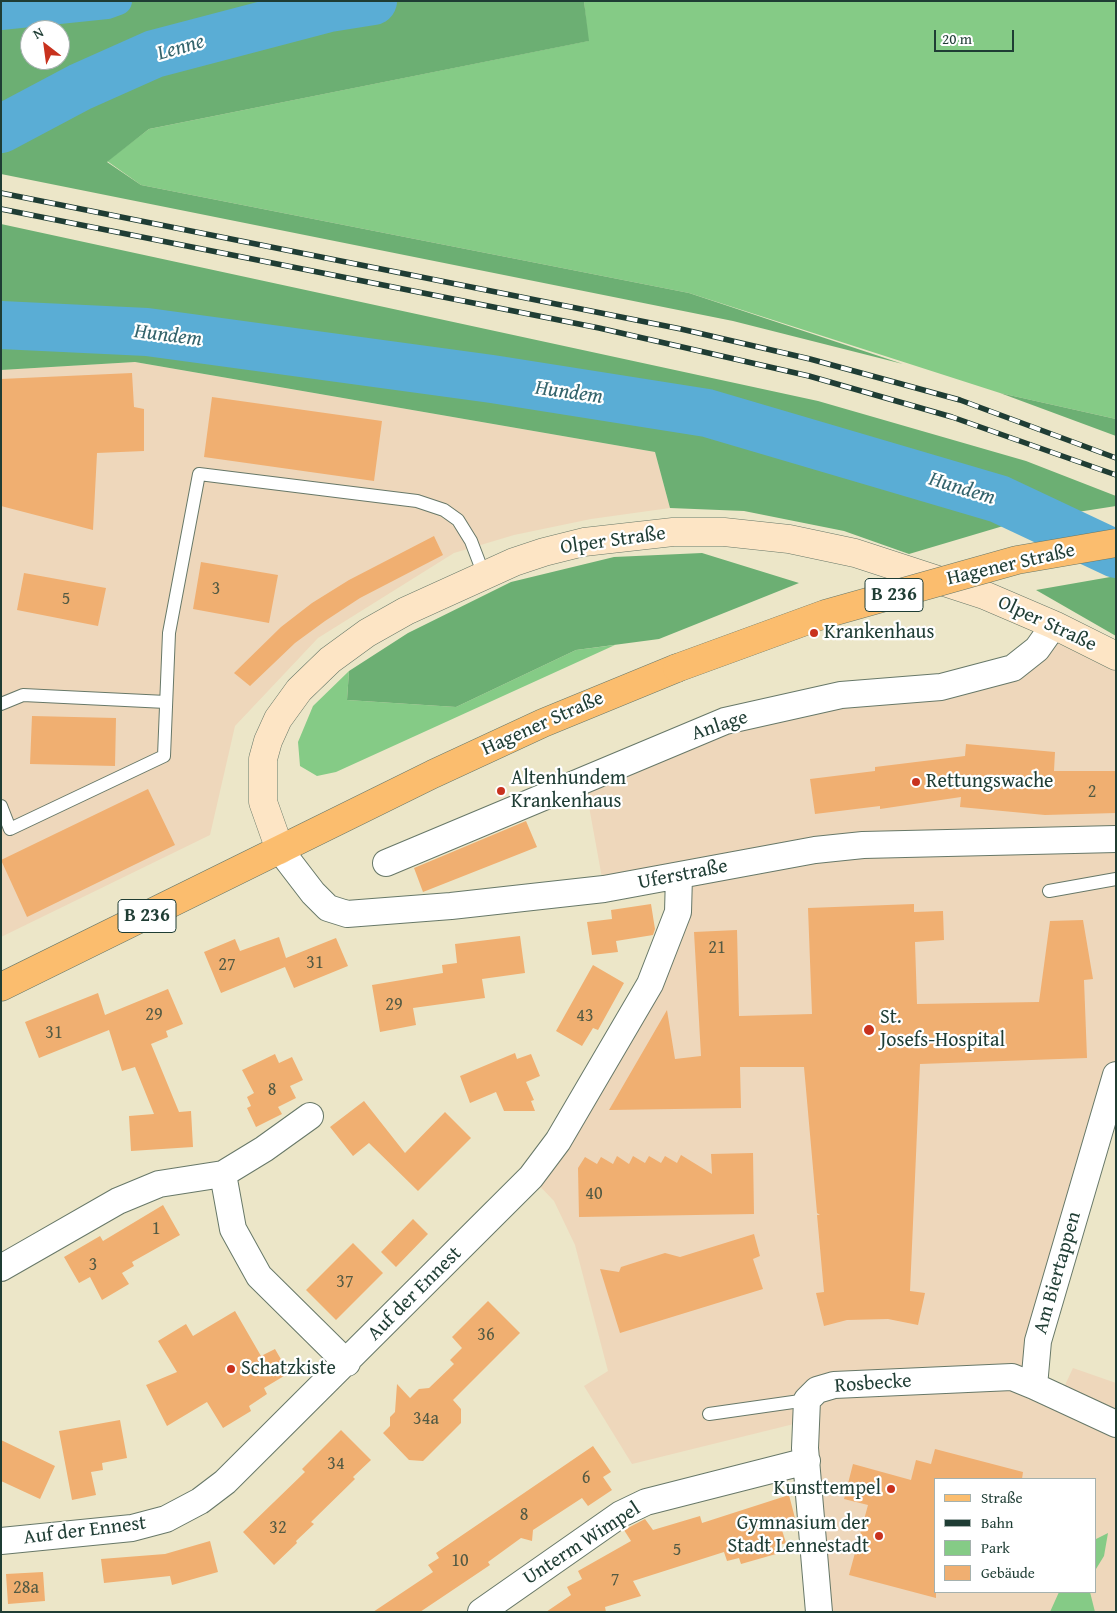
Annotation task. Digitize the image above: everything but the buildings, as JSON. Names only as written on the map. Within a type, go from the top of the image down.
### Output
[{"type":"main road","name":"Olper Straße","points":[[280,850],[263,802],[263,759],[268,741],[278,719],[294,698],[330,660],[367,633],[406,611],[484,575],[544,552],[584,542],[673,532],[757,534],[855,553],[984,595],[1054,625],[1116,656]]},
{"type":"main road","name":"Hagener Straße","points":[[1,987],[433,774],[543,723],[678,668],[844,608],[1017,560],[1116,543]]},
{"type":"street","name":"Anlage","points":[[386,863],[725,721],[841,695],[941,687],[1013,668],[1037,650],[1054,625]]},
{"type":"street","name":"Uferstraße","points":[[280,850],[328,908],[347,914],[451,906],[594,890],[815,850],[863,845],[1116,839]]},
{"type":"street","name":"Auf der Ennest","points":[[1,1541],[132,1528],[174,1514],[200,1501],[225,1482],[347,1363],[531,1177],[558,1141],[650,984],[678,912],[679,876]]},
{"type":"street","name":"Am Biertappen","points":[[1034,1386],[1038,1341],[1116,1075]]},
{"type":"street","points":[[1,1268],[118,1201],[159,1184],[223,1174],[264,1149],[310,1116]]},
{"type":"street","points":[[223,1174],[233,1229],[259,1276],[347,1363]]},
{"type":"street","name":"Rosbecke","points":[[819,1612],[807,1461],[807,1400],[817,1390],[834,1385],[1012,1377],[1034,1386]]},
{"type":"street","points":[[1034,1386],[1116,1424]]},
{"type":"street","name":"Unterm Wimpel","points":[[481,1612],[621,1514],[646,1502],[807,1461]]},
{"type":"lane","points":[[1,806],[10,829],[164,756],[169,633],[199,474],[417,500],[444,510],[458,520],[471,541],[484,575]]},
{"type":"lane","points":[[1,704],[23,695],[166,702]]},
{"type":"lane","points":[[1050,891],[1116,879]]},
{"type":"lane","points":[[710,1414],[807,1400]]},
{"type":"shaded area","points":[[135,362],[655,452],[670,508],[591,519],[514,535],[454,553],[318,638],[235,726],[210,835],[1,937],[1,370]]},
{"type":"shaded area","name":"St. Josefs-Hospital","points":[[1054,625],[1116,656],[1116,1075],[1034,1386],[1059,1398],[1073,1368],[1116,1383],[1116,1612],[830,1612],[806,1421],[632,1464],[584,1386],[608,1371],[575,1245],[554,1201],[531,1177],[650,984],[679,877],[604,889],[584,779],[725,721],[1013,668]]},
{"type":"green space","points":[[1,1],[584,1],[589,41],[149,129],[107,162],[141,185],[689,293],[903,364],[733,321],[1,174]]},
{"type":"green space","points":[[584,1],[1116,1],[1116,419],[1000,393],[689,293],[141,185],[107,161],[149,129],[588,41]]},
{"type":"green space","points":[[1,224],[818,401],[1026,461],[1116,496],[1116,506],[1020,521],[909,554],[844,531],[744,511],[670,508],[655,452],[135,362],[1,370]]},
{"type":"green space","points":[[1000,393],[1116,419],[1116,436]]},
{"type":"green space","points":[[702,553],[799,583],[659,639],[576,650],[456,707],[347,700],[349,671],[408,633],[511,582],[614,557]]},
{"type":"green space","points":[[1116,576],[1116,636],[1036,590]]},
{"type":"green space","points":[[615,645],[336,772],[317,776],[300,766],[298,742],[313,706],[349,671],[347,700],[456,707],[576,650]]},
{"type":"green space","points":[[1108,1533],[1104,1556],[1097,1567],[1097,1538]]},
{"type":"green space","points":[[1059,1593],[1090,1593],[1095,1612],[1050,1612]]},
{"type":"waterway","points":[[1,16],[107,5],[118,1]]},
{"type":"waterway","name":"Lenne","points":[[1,129],[80,87],[154,54],[329,8],[373,1]]},
{"type":"waterway","name":"Hundem","points":[[1,325],[147,332],[492,379],[707,413],[999,499],[1116,554]]},
{"type":"railway","points":[[1,193],[681,329],[810,359],[960,400],[1116,458]]},
{"type":"railway","points":[[1,209],[599,328],[809,376],[952,417],[1116,475]]},
{"type":"place","name":"Krankenhaus","points":[[814,633]]},
{"type":"place","name":"Rettungswache","points":[[916,782]]},
{"type":"place","name":"Altenhundem Krankenhaus","points":[[501,791]]},
{"type":"place","name":"St. Josefs-Hospital","points":[[869,1030]]},
{"type":"place","name":"Schatzkiste","points":[[231,1369]]},
{"type":"place","name":"Kunsttempel","points":[[891,1489]]},
{"type":"place","name":"Gymnasium der Stadt Lennestadt","points":[[879,1536]]}]
